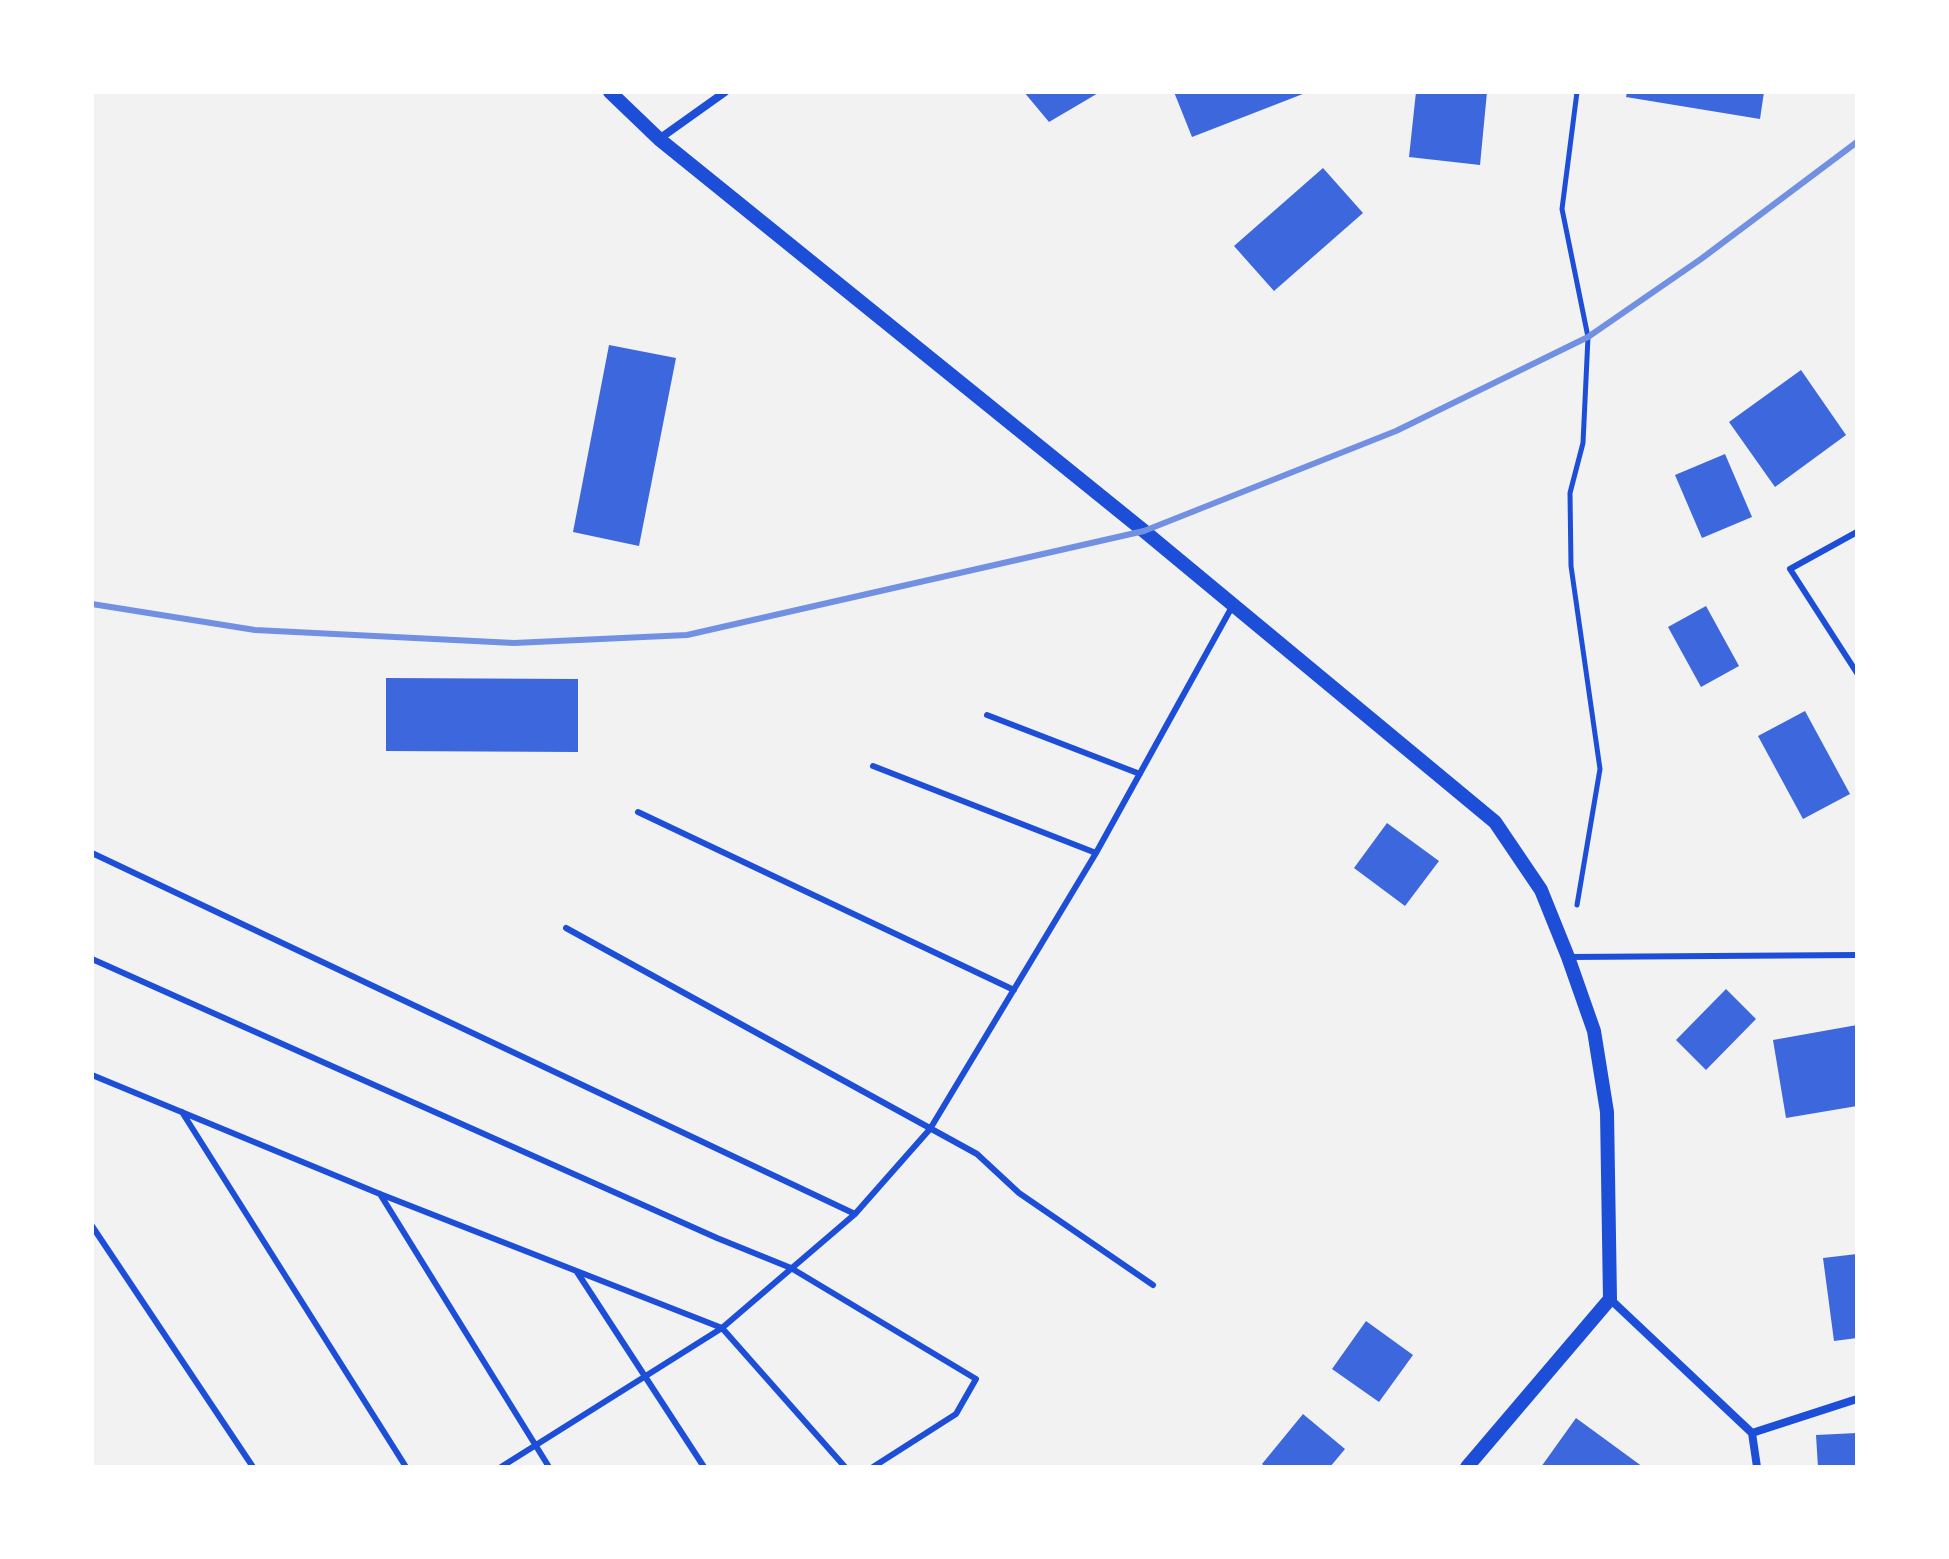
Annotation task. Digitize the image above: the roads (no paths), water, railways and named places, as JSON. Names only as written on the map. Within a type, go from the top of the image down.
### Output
[{"type":"street","points":[[610,92],[659,139],[1495,822],[1541,890],[1594,1031],[1607,1112],[1610,1299],[1467,1467]]},
{"type":"street","points":[[659,139],[725,92]]},
{"type":"street","points":[[1610,1299],[1752,1433],[1757,1467]]},
{"type":"street","points":[[1752,1433],[1857,1399]]},
{"type":"lane","points":[[1857,532],[1790,569],[1857,673]]},
{"type":"lane","points":[[501,1467],[722,1328],[855,1214],[930,1129],[1096,853],[1233,605]]},
{"type":"lane","points":[[987,715],[1140,774]]},
{"type":"lane","points":[[873,766],[1096,853]]},
{"type":"lane","points":[[638,812],[1014,990]]},
{"type":"lane","points":[[92,853],[855,1214]]},
{"type":"lane","points":[[566,928],[977,1154],[1019,1193],[1153,1285]]},
{"type":"lane","points":[[1568,957],[1857,955]]},
{"type":"lane","points":[[92,959],[717,1238],[791,1268],[976,1379],[956,1414],[873,1467]]},
{"type":"lane","points":[[92,1075],[380,1194],[722,1328],[845,1467]]},
{"type":"lane","points":[[182,1112],[406,1467]]},
{"type":"lane","points":[[380,1194],[549,1467]]},
{"type":"lane","points":[[92,1226],[253,1467]]},
{"type":"lane","points":[[577,1271],[704,1467]]},
{"type":"railway","points":[[92,604],[255,630],[514,643],[687,635],[1144,531],[1396,431],[1588,337],[1701,259],[1857,142]]}]
